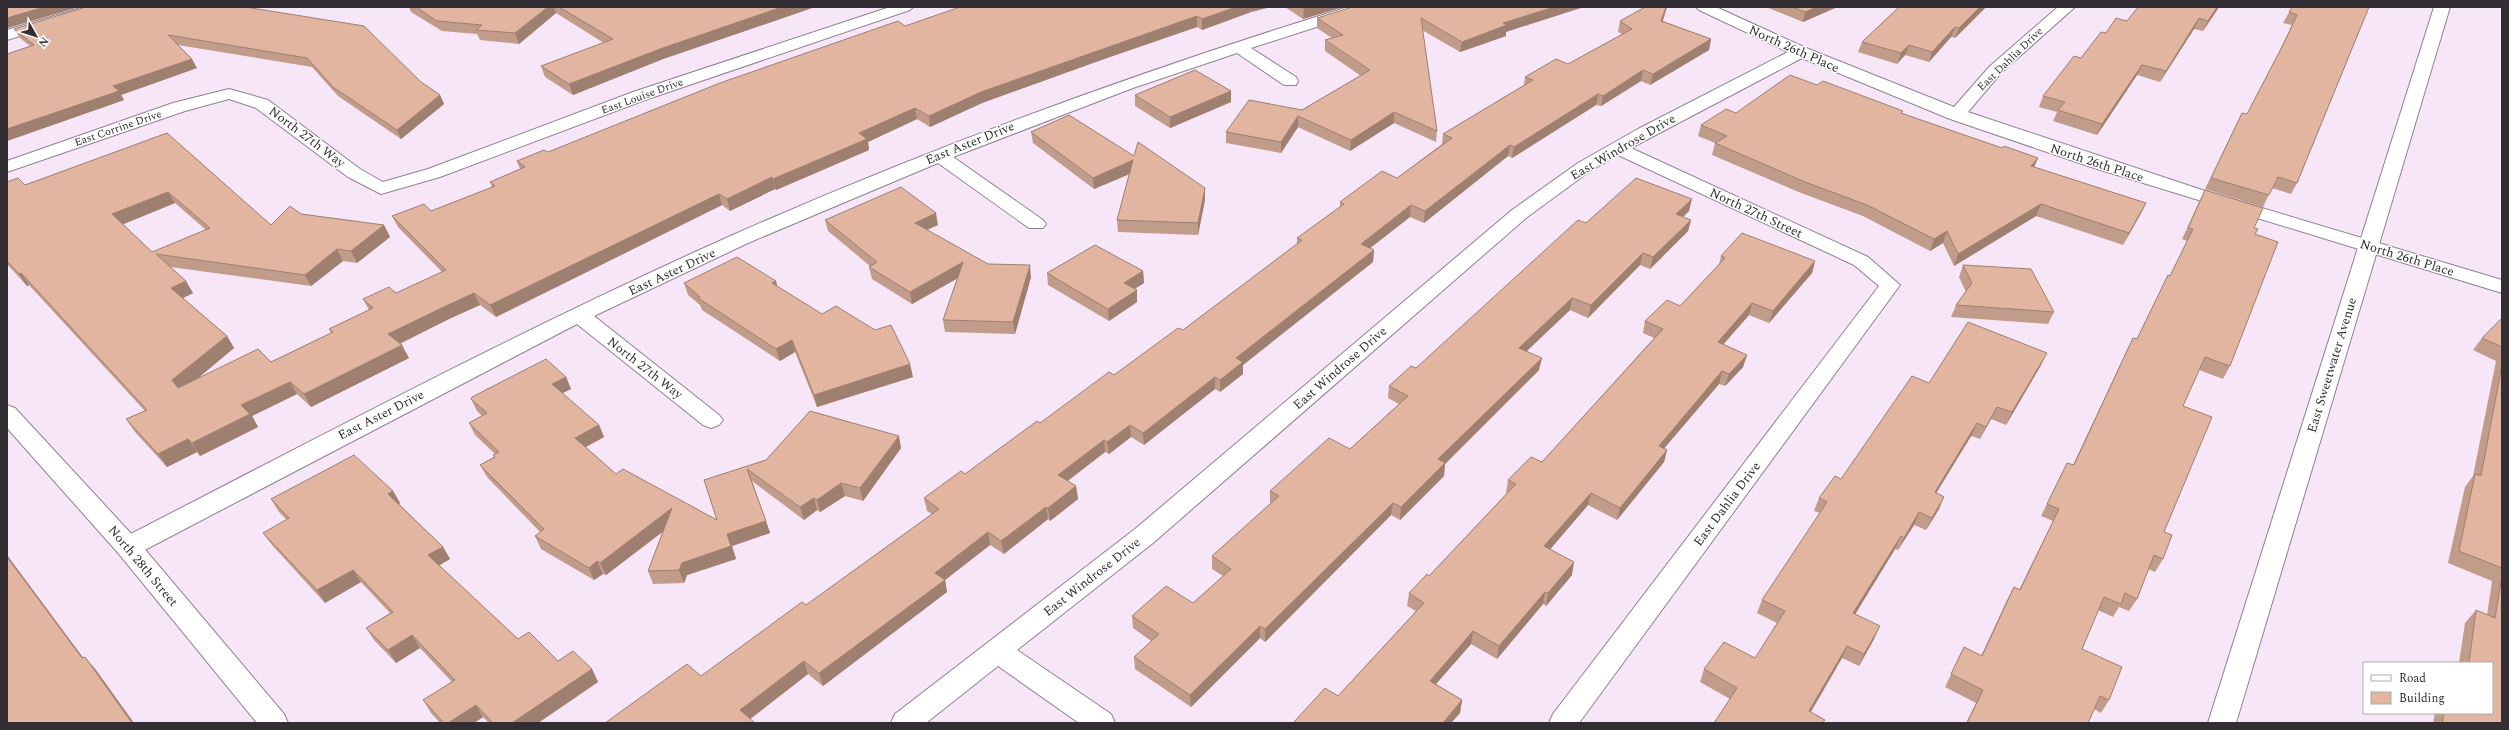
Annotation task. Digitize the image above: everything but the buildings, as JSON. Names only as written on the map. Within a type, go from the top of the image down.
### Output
[{"type":"street","points":[[7,35],[100,7]]},
{"type":"street","name":"East Louise Drive","points":[[381,188],[434,173],[639,96],[905,7]]},
{"type":"street","name":"East Aster Drive","points":[[128,547],[403,403],[580,316],[740,240],[939,155],[1094,95],[1238,46],[1364,7]]},
{"type":"street","name":"North 26th Place","points":[[1704,7],[1839,70],[1956,115],[2139,176],[2502,287]]},
{"type":"street","name":"East Dahlia Drive","points":[[1956,115],[1995,70],[2066,7]]},
{"type":"street","name":"East Sweetwater Avenue","points":[[2222,723],[2442,7]]},
{"type":"street","points":[[1238,46],[1290,81]]},
{"type":"street","name":"East Windrose Drive","points":[[905,723],[1139,540],[1519,214],[1584,167],[1617,148],[1801,52]]},
{"type":"street","name":"North 27th Way","points":[[229,94],[262,104],[354,173],[381,188]]},
{"type":"street","name":"East Corrine Drive","points":[[7,167],[179,107],[229,94]]},
{"type":"street","name":"North 27th Street","points":[[1617,148],[1861,261],[1890,285]]},
{"type":"street","points":[[939,155],[1036,224]]},
{"type":"street","name":"East Dahlia Drive","points":[[1563,723],[1890,285]]},
{"type":"street","name":"North 27th Way","points":[[580,316],[711,420]]},
{"type":"street","name":"North 28th Street","points":[[7,413],[128,547],[273,722]]},
{"type":"street","points":[[997,651],[1101,723]]}]
